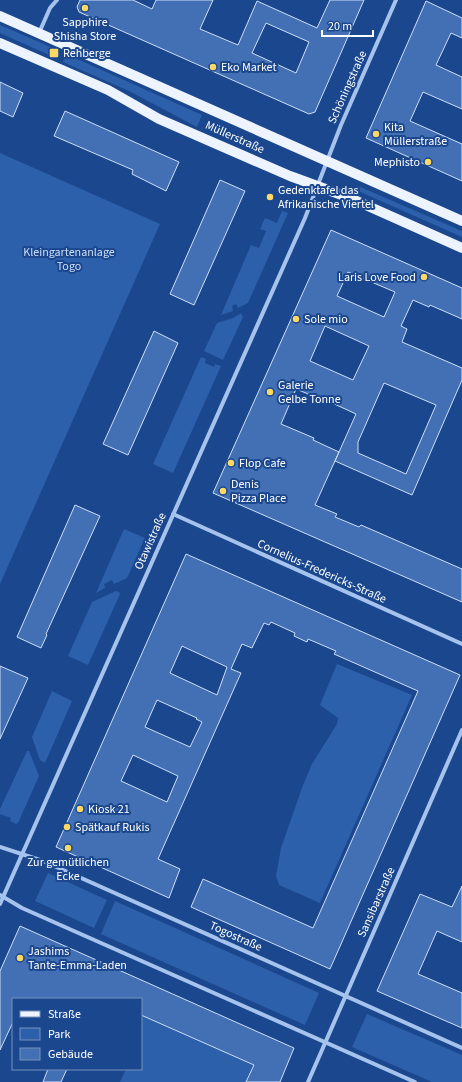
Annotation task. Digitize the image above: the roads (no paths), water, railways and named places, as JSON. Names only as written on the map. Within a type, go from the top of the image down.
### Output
[{"type":"main road","name":"Müllerstraße","points":[[0,16],[462,221]]},
{"type":"main road","name":"Müllerstraße","points":[[0,43],[108,90],[160,118],[290,176],[350,198],[462,248]]},
{"type":"street","points":[[39,33],[50,8],[57,0]]},
{"type":"street","name":"Schöningstraße","points":[[317,186],[341,125],[396,0]]},
{"type":"street","name":"Otawistraße","points":[[0,904],[2,896],[305,218],[317,186]]},
{"type":"street","name":"Cornelius-Fredericks-Straße","points":[[173,514],[462,644]]},
{"type":"street","name":"Sansibarstraße","points":[[308,1082],[462,730]]},
{"type":"street","name":"Togostraße","points":[[0,846],[43,861],[462,1048]]},
{"type":"street","points":[[2,896],[22,908],[415,1082]]},
{"type":"place","name":"Sapphire Shisha Store","points":[[85,8]]},
{"type":"place","name":"Rehberge","points":[[54,53]]},
{"type":"place","name":"Eko Market","points":[[213,67]]},
{"type":"place","name":"Kita Müllerstraße","points":[[376,134]]},
{"type":"place","name":"Mephisto","points":[[428,162]]},
{"type":"place","name":"Gedenktafel das Afrikanische Viertel","points":[[270,197]]},
{"type":"place","name":"Laris Love Food","points":[[424,277]]},
{"type":"place","name":"Sole mio","points":[[296,319]]},
{"type":"place","name":"Galerie Gelbe Tonne","points":[[270,392]]},
{"type":"place","name":"Flop Cafe","points":[[231,463]]},
{"type":"place","name":"Denis Pizza Place","points":[[223,491]]},
{"type":"place","name":"Kiosk 21","points":[[80,809]]},
{"type":"place","name":"Spätkauf Rukis","points":[[67,827]]},
{"type":"place","name":"Zur gemütlichen Ecke","points":[[68,848]]},
{"type":"place","name":"Jashims Tante-Emma-Laden","points":[[20,958]]},
{"type":"park label","name":"Kleingartenanlage Togo","points":[[69,259]]}]
